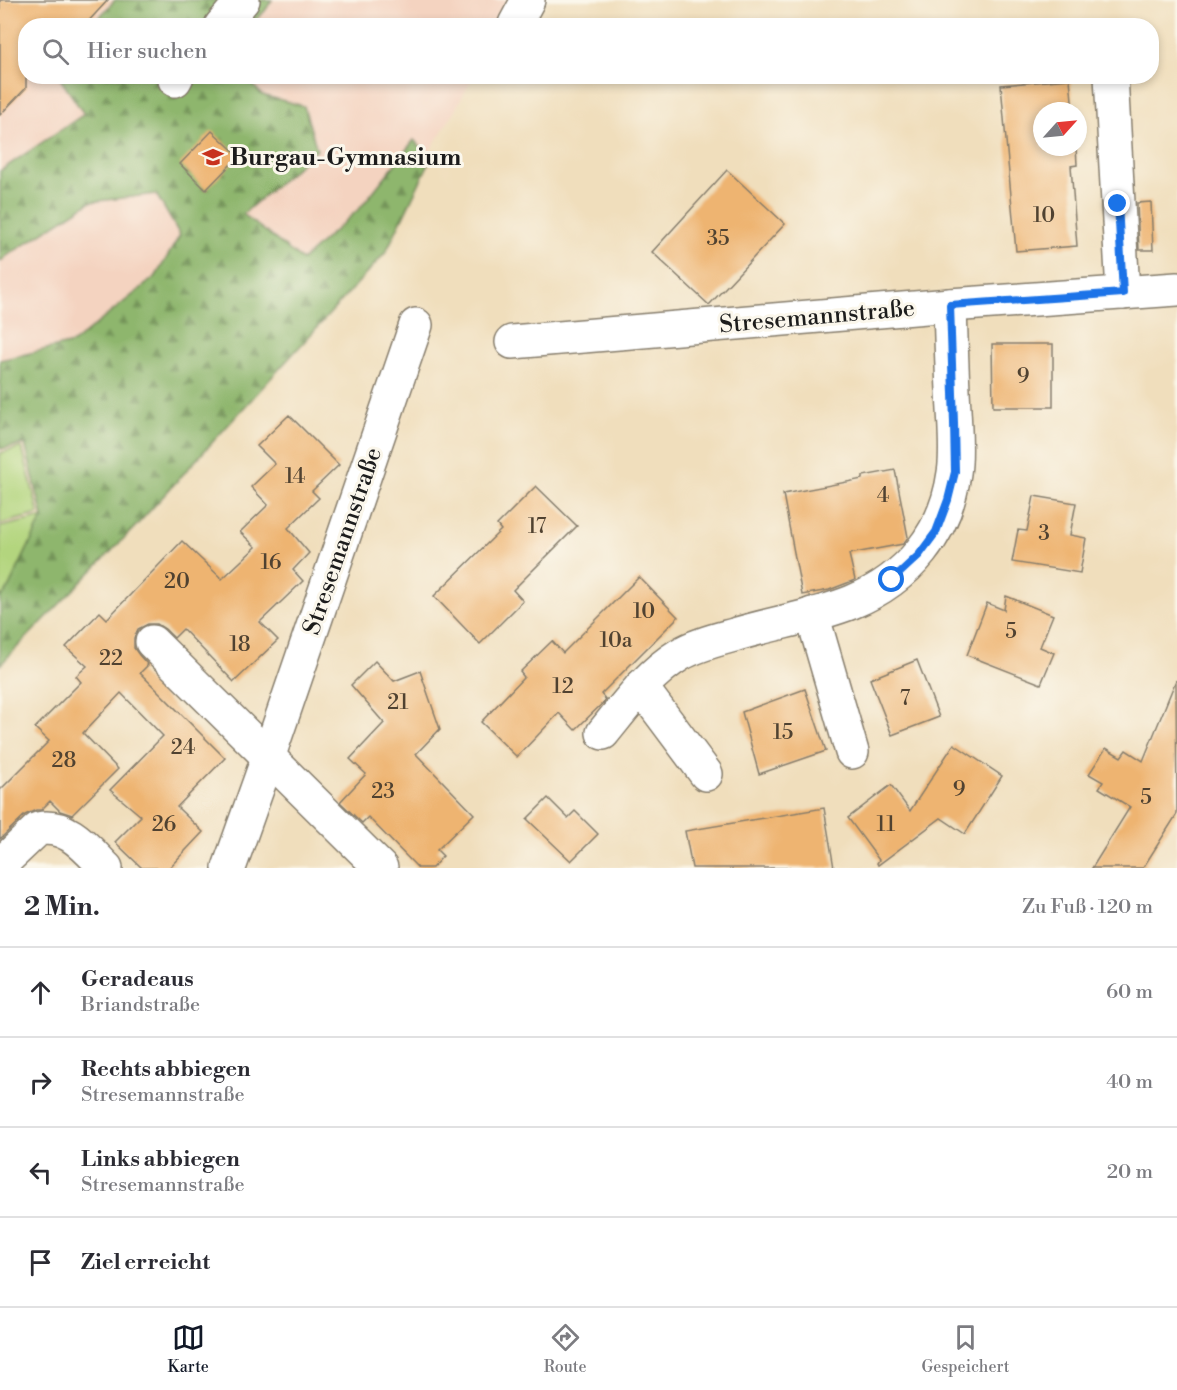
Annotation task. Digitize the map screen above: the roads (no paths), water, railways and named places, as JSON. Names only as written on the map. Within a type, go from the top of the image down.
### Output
[{"type":"street","points":[[228,18],[243,0]]},
{"type":"street","points":[[1112,84],[1123,293]]},
{"type":"street","name":"Stresemannstraße","points":[[512,342],[950,305],[1177,289]]},
{"type":"street","points":[[603,733],[641,687],[680,654],[709,642],[850,603],[874,592],[892,580],[919,555],[936,532],[955,472],[950,305]]},
{"type":"street","name":"Stresemannstraße","points":[[229,868],[416,325]]},
{"type":"street","points":[[812,614],[852,752]]},
{"type":"street","points":[[152,642],[381,868]]},
{"type":"street","points":[[641,687],[706,774]]},
{"type":"street","points":[[0,865],[38,829],[46,827],[64,830],[106,868]]},
{"type":"place","name":"Burgau-Gymnasium","points":[[213,157]]}]
